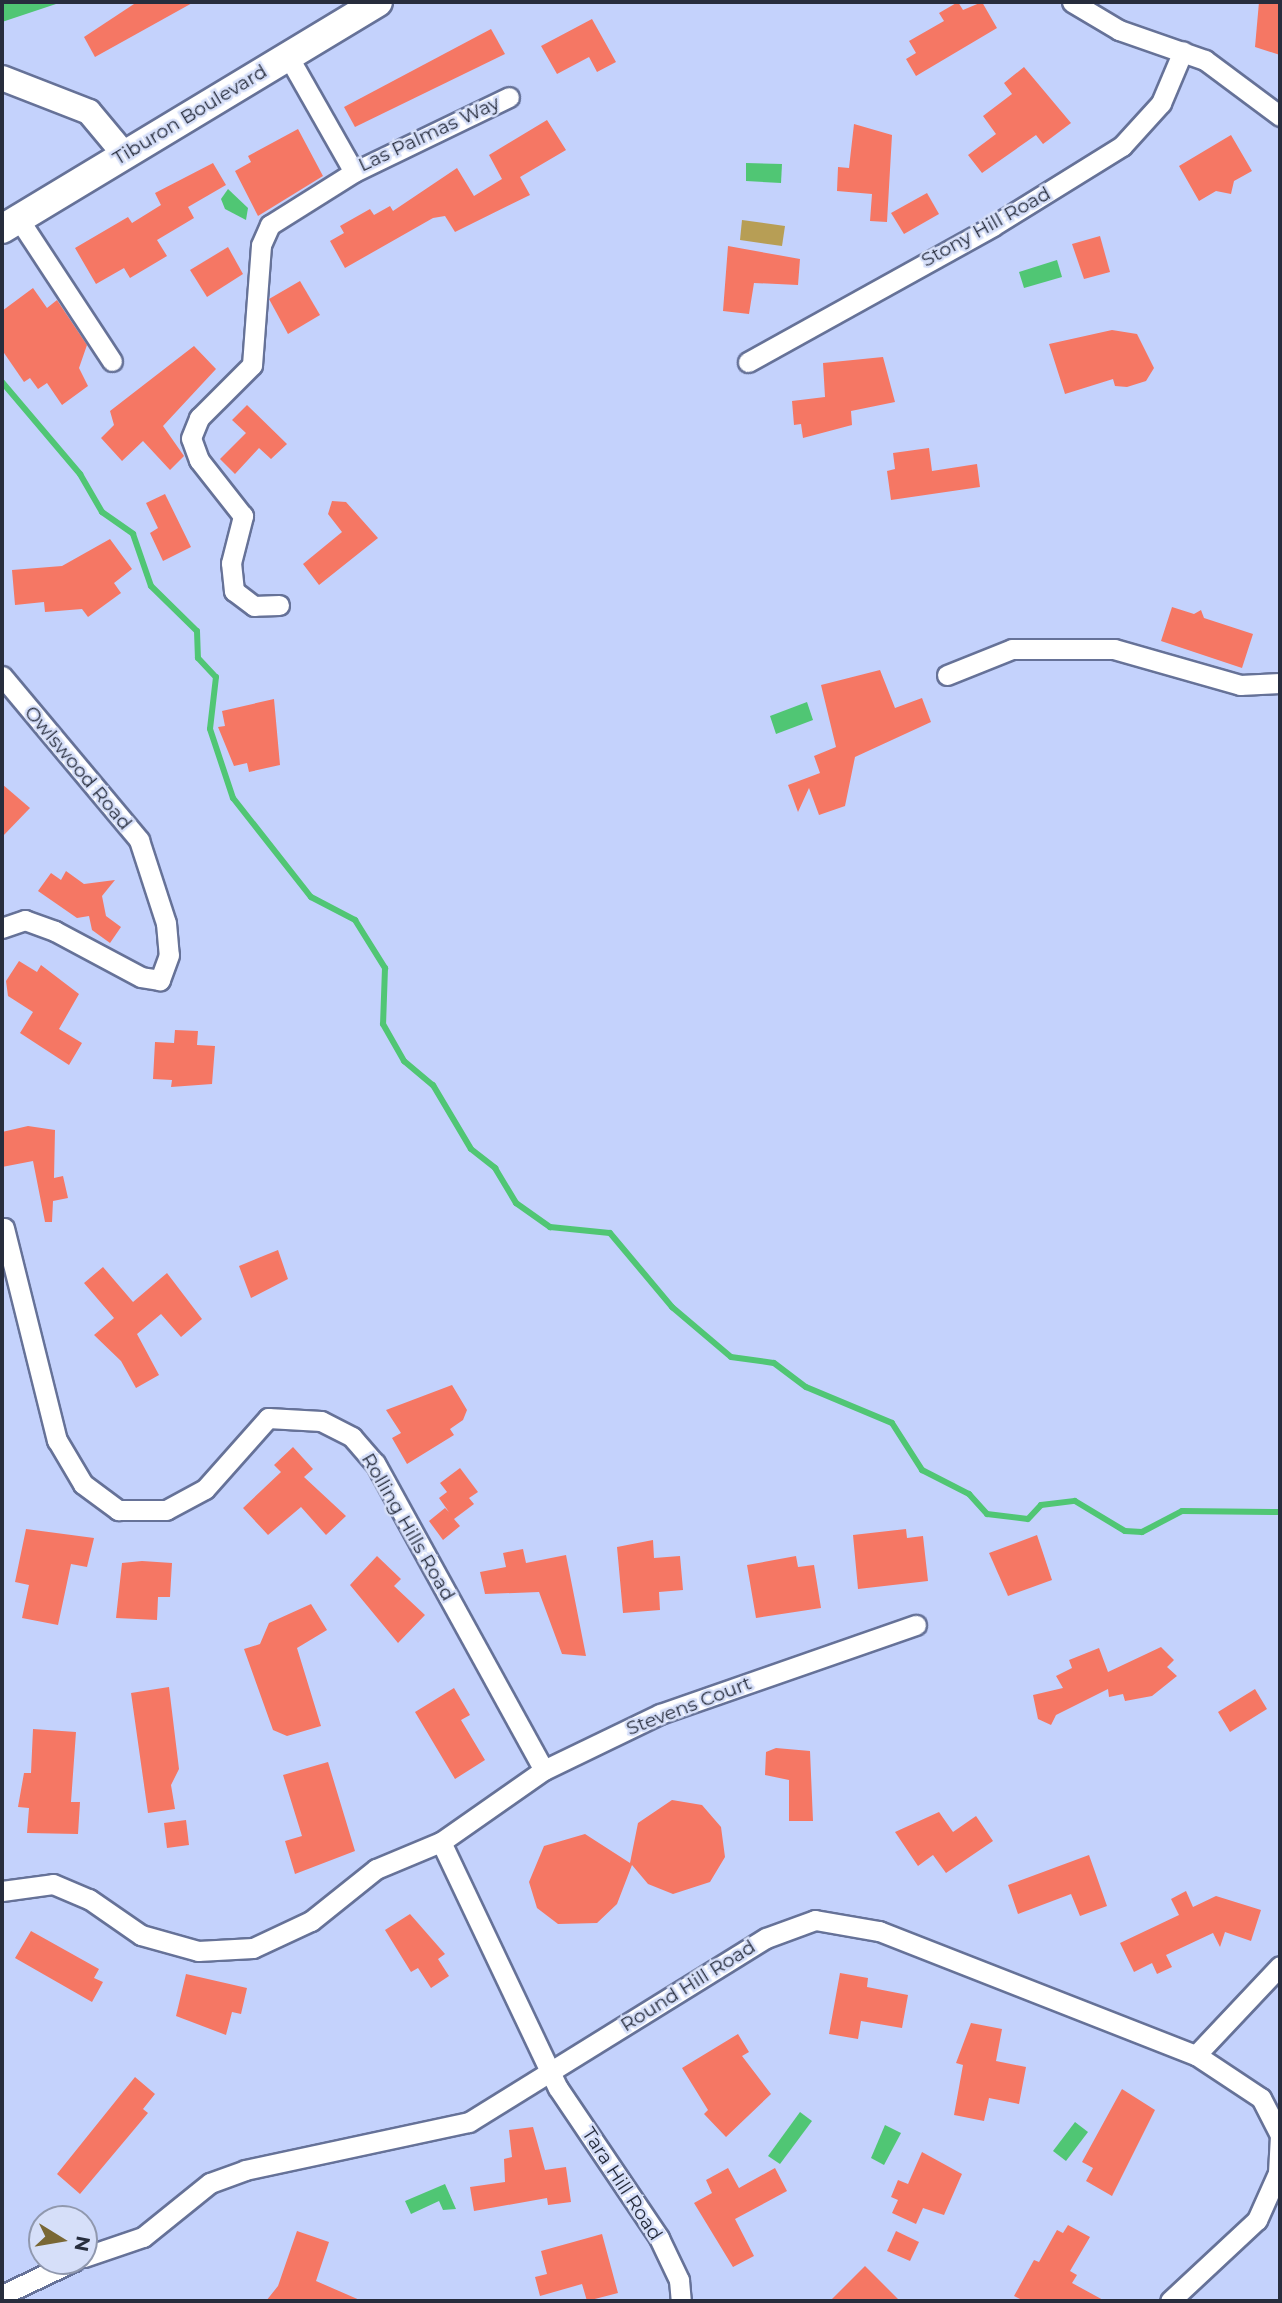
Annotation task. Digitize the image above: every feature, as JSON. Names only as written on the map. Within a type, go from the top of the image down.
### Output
[{"type":"main road","name":"Tiburon Boulevard","points":[[10,224],[377,2]]},
{"type":"street","points":[[1072,2],[1119,30],[1183,51],[1222,71],[1280,116]]},
{"type":"street","name":"Stony Hill Road","points":[[748,362],[881,294],[1122,146],[1160,103],[1183,51]]},
{"type":"street","name":"Las Palmas Way","points":[[288,56],[354,172],[509,97]]},
{"type":"street","points":[[2,78],[89,111],[125,155]]},
{"type":"street","points":[[279,605],[254,606],[234,591],[231,562],[243,516],[200,460],[191,438],[199,418],[252,365],[261,245],[270,225],[354,172]]},
{"type":"street","points":[[10,224],[112,361]]},
{"type":"street","points":[[947,675],[1012,649],[1114,649],[1240,685],[1280,683]]},
{"type":"street","name":"Owlswood Road","points":[[2,676],[139,840],[166,923],[169,955],[160,980],[141,977],[25,920],[2,928]]},
{"type":"street","name":"Rolling Hills Road","points":[[4,1228],[57,1440],[83,1483],[118,1510],[166,1510],[205,1489],[268,1418],[321,1421],[352,1437],[375,1463],[544,1770]]},
{"type":"street","name":"Stevens Court","points":[[2,1891],[53,1884],[89,1899],[141,1936],[198,1951],[253,1948],[311,1921],[376,1869],[441,1842],[544,1770],[660,1714],[916,1625]]},
{"type":"street","points":[[441,1842],[552,2070]]},
{"type":"street","name":"Round Hill Road","points":[[98,2252],[143,2237],[210,2183],[469,2122],[766,1938],[815,1920],[879,1931],[1196,2055],[1261,2098],[1280,2136]]},
{"type":"street","points":[[1196,2055],[1280,1966]]},
{"type":"street","name":"Tara Hill Road","points":[[552,2070],[659,2238],[679,2280],[681,2301]]},
{"type":"street","points":[[1170,2301],[1257,2220],[1278,2173],[1280,2136]]},
{"type":"street","points":[[2,2295],[44,2275]]},
{"type":"shaded area","points":[[2,2],[62,2],[2,22]]},
{"type":"shaded area","points":[[746,163],[782,164],[781,183],[746,181]]},
{"type":"shaded area","points":[[228,189],[248,208],[246,220],[225,209],[221,199]]},
{"type":"shaded area","points":[[742,220],[785,226],[782,246],[740,240]]},
{"type":"shaded area","points":[[1057,260],[1062,277],[1024,288],[1019,272]]},
{"type":"shaded area","points":[[807,702],[813,720],[776,734],[770,716]]},
{"type":"shaded area","points":[[800,2112],[812,2121],[780,2164],[768,2156]]},
{"type":"shaded area","points":[[1075,2122],[1088,2132],[1066,2161],[1053,2151]]},
{"type":"shaded area","points":[[885,2125],[901,2133],[884,2165],[871,2158]]},
{"type":"shaded area","points":[[445,2184],[456,2209],[443,2210],[439,2201],[411,2214],[405,2201]]},
{"type":"building","points":[[137,2],[194,2],[95,57],[84,37]]},
{"type":"building","points":[[958,2],[963,10],[982,2],[997,28],[916,76],[906,59],[916,53],[909,41],[944,21],[939,13]]},
{"type":"building","points":[[1259,2],[1280,2],[1280,55],[1255,47]]},
{"type":"building","points":[[592,19],[616,62],[597,72],[589,57],[557,74],[541,46]]},
{"type":"building","points":[[491,29],[505,54],[355,127],[344,107]]},
{"type":"building","points":[[1024,67],[1071,123],[1043,144],[1036,135],[982,173],[968,155],[996,134],[983,116],[1012,94],[1004,83]]},
{"type":"building","points":[[547,120],[566,150],[520,177],[530,195],[455,232],[445,216],[433,218],[345,268],[330,241],[344,233],[340,226],[370,209],[374,215],[390,206],[393,211],[457,168],[474,196],[502,179],[489,155]]},
{"type":"building","points":[[854,124],[892,135],[887,222],[870,221],[872,194],[837,191],[838,167],[849,168]]},
{"type":"building","points":[[298,129],[323,176],[258,216],[235,171],[251,162],[248,156]]},
{"type":"building","points":[[1231,135],[1252,171],[1234,181],[1231,194],[1216,191],[1199,201],[1179,166]]},
{"type":"building","points":[[213,163],[226,185],[188,207],[194,218],[157,240],[167,256],[130,278],[124,268],[96,284],[75,248],[128,217],[132,223],[161,205],[155,193]]},
{"type":"building","points":[[927,193],[939,214],[904,234],[891,213]]},
{"type":"building","points":[[1100,236],[1110,272],[1084,279],[1072,244]]},
{"type":"building","points":[[728,246],[800,259],[798,285],[754,283],[749,314],[723,311]]},
{"type":"building","points":[[228,247],[243,274],[207,297],[190,270]]},
{"type":"building","points":[[300,281],[320,315],[288,334],[269,299]]},
{"type":"building","points":[[33,288],[47,308],[57,300],[87,345],[79,368],[88,386],[62,405],[47,383],[38,389],[30,378],[24,382],[2,350],[2,311]]},
{"type":"building","points":[[1112,330],[1137,334],[1154,368],[1146,381],[1127,387],[1115,386],[1113,379],[1065,394],[1049,344]]},
{"type":"building","points":[[194,346],[216,369],[163,426],[184,456],[170,470],[143,441],[122,461],[101,438],[114,425],[110,411]]},
{"type":"building","points":[[883,357],[895,402],[851,411],[852,425],[803,438],[801,424],[794,425],[792,401],[825,397],[823,363]]},
{"type":"building","points":[[247,405],[287,444],[271,459],[259,448],[235,474],[220,459],[246,433],[232,420]]},
{"type":"building","points":[[929,448],[932,471],[977,464],[980,487],[891,500],[887,471],[895,469],[893,453]]},
{"type":"building","points":[[165,494],[191,547],[163,561],[150,533],[158,528],[146,503]]},
{"type":"building","points":[[332,501],[346,502],[378,538],[319,585],[303,564],[342,532],[328,514]]},
{"type":"building","points":[[110,539],[132,569],[114,583],[121,593],[88,617],[82,609],[45,612],[44,602],[15,605],[12,570],[62,566]]},
{"type":"building","points":[[1172,607],[1194,614],[1201,610],[1204,618],[1253,634],[1242,668],[1161,641]]},
{"type":"building","points":[[880,670],[895,708],[922,698],[931,722],[855,757],[845,806],[819,815],[809,788],[798,812],[788,785],[820,773],[814,756],[836,747],[821,685]]},
{"type":"building","points":[[274,699],[280,765],[249,772],[247,763],[234,766],[218,727],[225,726],[222,711]]},
{"type":"building","points":[[2,784],[30,808],[2,837]]},
{"type":"building","points":[[66,871],[84,884],[115,880],[102,896],[106,916],[121,927],[110,943],[92,930],[89,916],[77,918],[38,891],[51,873],[61,880]]},
{"type":"building","points":[[19,961],[37,972],[41,965],[79,994],[59,1029],[82,1043],[69,1065],[20,1033],[33,1012],[8,996],[6,981]]},
{"type":"building","points":[[175,1030],[198,1031],[197,1045],[215,1046],[212,1084],[171,1087],[172,1080],[153,1079],[155,1042],[174,1043]]},
{"type":"building","points":[[28,1126],[55,1130],[54,1178],[63,1176],[68,1198],[53,1201],[52,1222],[45,1222],[33,1161],[2,1167],[2,1132]]},
{"type":"building","points":[[278,1250],[288,1279],[251,1298],[239,1266]]},
{"type":"building","points":[[103,1267],[133,1302],[167,1273],[202,1319],[181,1337],[161,1314],[137,1334],[159,1375],[136,1388],[121,1361],[94,1335],[114,1318],[84,1283]]},
{"type":"building","points":[[452,1385],[467,1410],[463,1420],[450,1429],[454,1435],[407,1464],[392,1438],[401,1433],[386,1410]]},
{"type":"building","points":[[293,1447],[313,1469],[304,1477],[346,1516],[326,1535],[301,1507],[268,1535],[243,1508],[281,1472],[274,1465]]},
{"type":"building","points":[[460,1468],[478,1492],[469,1498],[474,1504],[454,1519],[460,1526],[443,1540],[429,1521],[445,1508],[449,1512],[439,1498],[447,1492],[440,1483]]},
{"type":"building","points":[[26,1529],[94,1538],[87,1567],[71,1564],[58,1625],[22,1618],[29,1585],[15,1582]]},
{"type":"building","points":[[906,1529],[907,1538],[923,1536],[928,1581],[858,1589],[853,1535]]},
{"type":"building","points":[[1037,1535],[1052,1580],[1008,1596],[989,1553]]},
{"type":"building","points":[[653,1540],[654,1558],[680,1556],[683,1590],[659,1592],[660,1610],[623,1613],[617,1547]]},
{"type":"building","points":[[523,1549],[526,1563],[566,1555],[586,1656],[562,1654],[539,1592],[485,1594],[480,1572],[506,1567],[503,1553]]},
{"type":"building","points":[[377,1556],[401,1579],[394,1586],[425,1615],[398,1643],[350,1585]]},
{"type":"building","points":[[796,1556],[798,1567],[814,1565],[821,1608],[756,1618],[747,1565]]},
{"type":"building","points":[[122,1563],[172,1563],[170,1597],[158,1597],[157,1620],[116,1618]]},
{"type":"building","points":[[311,1604],[327,1630],[297,1648],[321,1726],[287,1736],[273,1730],[244,1649],[260,1644],[269,1623]]},
{"type":"building","points":[[1161,1647],[1174,1660],[1167,1667],[1177,1676],[1152,1696],[1125,1701],[1123,1694],[1109,1697],[1108,1689],[1056,1715],[1051,1725],[1038,1719],[1033,1695],[1063,1688],[1056,1676],[1072,1668],[1069,1660],[1099,1648],[1108,1672]]},
{"type":"building","points":[[169,1687],[179,1769],[171,1785],[175,1809],[148,1813],[131,1693]]},
{"type":"building","points":[[454,1688],[470,1715],[461,1720],[485,1760],[455,1779],[415,1712]]},
{"type":"building","points":[[1255,1689],[1267,1709],[1230,1732],[1218,1712]]},
{"type":"building","points":[[33,1729],[76,1732],[71,1802],[80,1802],[78,1834],[27,1833],[29,1808],[18,1807],[24,1773],[31,1773]]},
{"type":"building","points":[[776,1748],[810,1751],[813,1821],[789,1821],[789,1780],[765,1775],[766,1752]]},
{"type":"building","points":[[328,1762],[355,1851],[295,1874],[285,1841],[302,1836],[283,1775]]},
{"type":"building","points":[[672,1800],[702,1805],[721,1827],[725,1857],[710,1882],[673,1894],[648,1884],[632,1865],[617,1904],[597,1923],[558,1924],[537,1908],[529,1882],[544,1846],[585,1834],[630,1863],[638,1823]]},
{"type":"building","points":[[939,1812],[953,1832],[976,1816],[993,1841],[946,1873],[933,1855],[918,1866],[895,1832]]},
{"type":"building","points":[[186,1820],[189,1845],[167,1848],[164,1823]]},
{"type":"building","points":[[1089,1855],[1107,1906],[1080,1916],[1071,1894],[1018,1914],[1008,1885]]},
{"type":"building","points":[[1186,1891],[1193,1907],[1216,1896],[1261,1910],[1251,1941],[1225,1932],[1220,1947],[1213,1933],[1166,1955],[1172,1967],[1157,1974],[1152,1963],[1134,1972],[1120,1943],[1179,1915],[1171,1899]]},
{"type":"building","points":[[410,1914],[445,1954],[438,1959],[449,1976],[431,1988],[418,1968],[411,1972],[385,1930]]},
{"type":"building","points":[[31,1931],[99,1969],[94,1978],[103,1982],[92,2002],[15,1958]]},
{"type":"building","points":[[840,1973],[868,1978],[867,1987],[908,1995],[902,2028],[861,2021],[858,2039],[829,2034]]},
{"type":"building","points":[[186,1974],[247,1988],[241,2014],[232,2012],[226,2035],[176,2016]]},
{"type":"building","points":[[971,2023],[1002,2029],[996,2061],[1026,2067],[1019,2104],[989,2098],[984,2121],[954,2115],[963,2065],[956,2063]]},
{"type":"building","points":[[738,2034],[749,2052],[742,2056],[771,2094],[726,2137],[704,2114],[708,2110],[682,2068]]},
{"type":"building","points":[[135,2077],[155,2094],[143,2109],[148,2113],[80,2194],[57,2174]]},
{"type":"building","points":[[1122,2089],[1155,2110],[1112,2196],[1086,2181],[1093,2168],[1082,2162]]},
{"type":"building","points":[[533,2127],[545,2170],[566,2167],[571,2202],[548,2205],[547,2198],[474,2211],[470,2187],[505,2182],[504,2159],[512,2157],[509,2130]]},
{"type":"building","points":[[922,2152],[962,2174],[944,2215],[923,2208],[916,2224],[892,2213],[898,2200],[891,2197],[898,2180],[908,2184]]},
{"type":"building","points":[[728,2168],[739,2188],[775,2168],[787,2191],[735,2219],[754,2256],[733,2267],[694,2203],[712,2193],[706,2180]]},
{"type":"building","points":[[1068,2225],[1090,2237],[1070,2271],[1077,2275],[1072,2283],[1105,2301],[1024,2301],[1014,2296],[1034,2260],[1039,2262],[1057,2230],[1063,2233]]},
{"type":"building","points":[[297,2231],[329,2242],[316,2281],[362,2301],[266,2301],[278,2286]]},
{"type":"building","points":[[896,2231],[919,2242],[910,2261],[887,2251]]},
{"type":"building","points":[[602,2234],[618,2293],[587,2301],[582,2284],[540,2296],[535,2277],[547,2274],[541,2251]]},
{"type":"building","points":[[865,2266],[900,2301],[830,2301]]},
{"type":"waterway","points":[[2,382],[80,474],[102,512],[133,534],[151,586],[197,631],[198,658],[216,677],[210,729],[233,798],[311,897],[355,920],[385,968],[383,1024],[404,1061],[433,1085],[471,1149],[495,1168],[516,1203],[550,1227],[610,1233],[672,1307],[731,1357],[774,1363],[806,1387],[892,1423],[922,1470],[969,1494],[987,1514],[1028,1519],[1041,1505],[1075,1501],[1125,1531],[1142,1532],[1182,1511],[1280,1512]]}]
